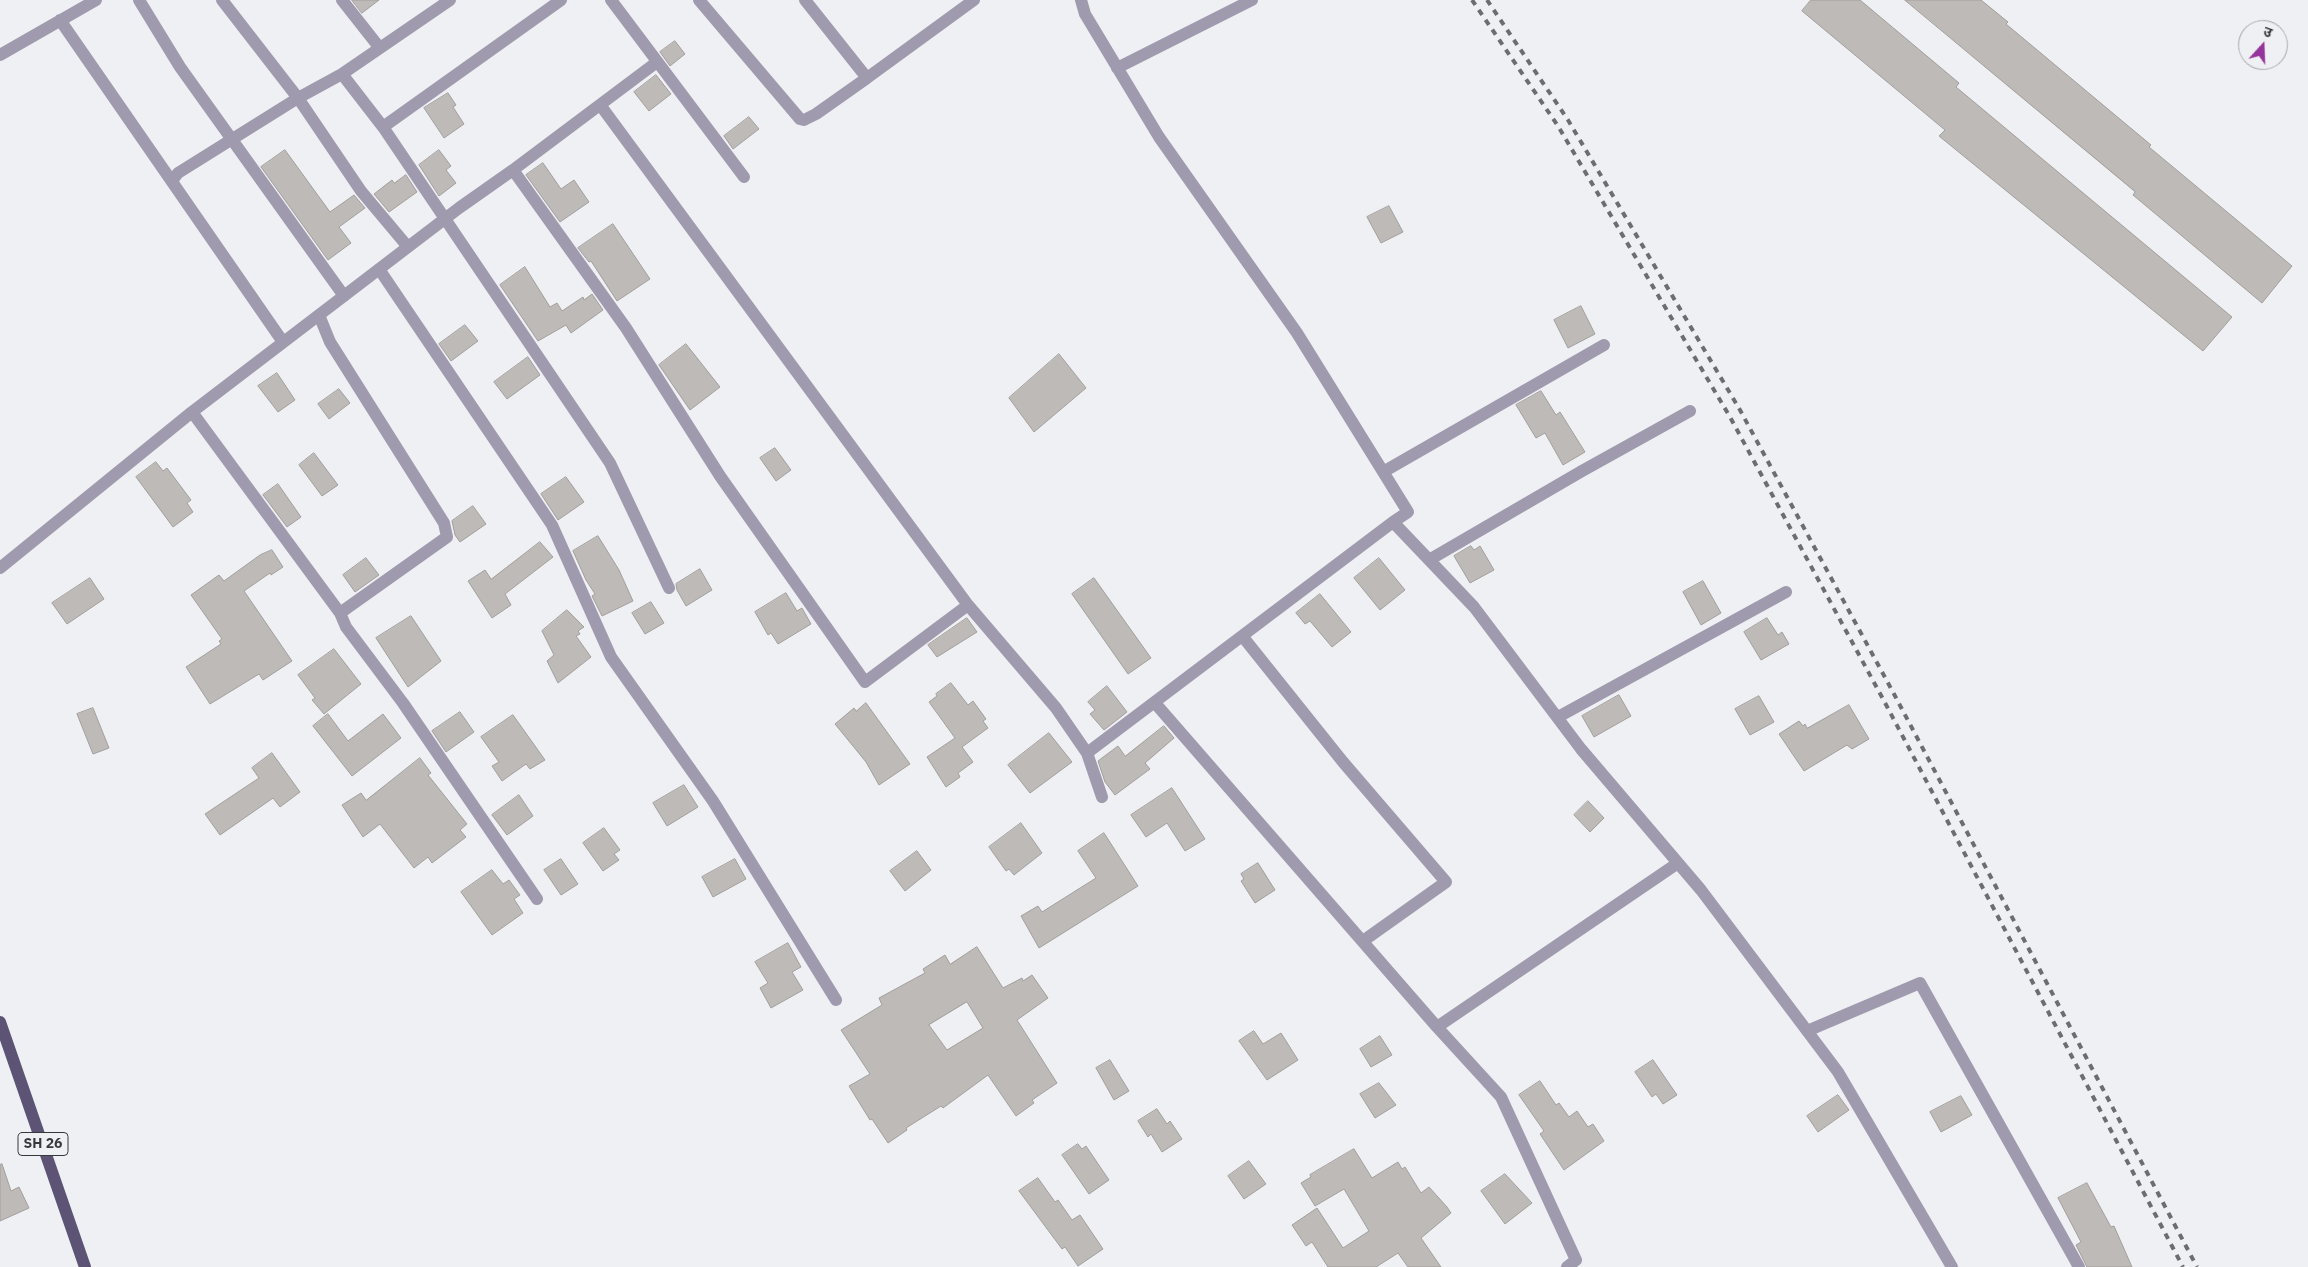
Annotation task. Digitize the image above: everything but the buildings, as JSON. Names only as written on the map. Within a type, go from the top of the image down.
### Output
[{"type":"main road","name":"SH 26","points":[[0,1022],[85,1267]]},
{"type":"street","points":[[0,55],[96,0]]},
{"type":"street","points":[[139,0],[180,67],[344,296]]},
{"type":"street","points":[[222,0],[298,98],[361,191],[408,247]]},
{"type":"street","points":[[342,0],[379,47]]},
{"type":"street","points":[[172,181],[178,173],[298,98],[342,74],[450,0]]},
{"type":"street","points":[[383,127],[561,0]]},
{"type":"street","points":[[611,0],[744,177]]},
{"type":"street","points":[[699,0],[800,119],[804,120],[816,114],[868,78],[974,0]]},
{"type":"street","points":[[805,0],[868,78]]},
{"type":"street","points":[[1081,0],[1085,14],[1159,138],[1297,333],[1408,512],[1088,753]]},
{"type":"street","points":[[1117,68],[1252,0]]},
{"type":"street","points":[[60,20],[283,342]]},
{"type":"street","points":[[0,568],[192,412],[445,218],[601,106],[657,62]]},
{"type":"street","points":[[342,74],[383,127],[610,463],[669,588]]},
{"type":"street","points":[[601,106],[968,605],[1056,708],[1088,753],[1102,797]]},
{"type":"street","points":[[513,170],[626,328],[720,476],[865,682],[968,605]]},
{"type":"street","points":[[379,269],[552,525],[612,657],[713,801],[836,1000]]},
{"type":"street","points":[[318,315],[330,342],[444,523],[447,537],[340,613]]},
{"type":"street","points":[[1383,472],[1604,345]]},
{"type":"street","points":[[1429,560],[1690,411]]},
{"type":"street","points":[[192,412],[340,613],[346,627],[403,703],[537,899]]},
{"type":"street","points":[[1393,522],[1474,607],[1582,748],[1678,863],[1838,1072],[1952,1267]]},
{"type":"street","points":[[1558,717],[1786,592]]},
{"type":"street","points":[[1243,637],[1343,762],[1446,882],[1363,941]]},
{"type":"street","points":[[1155,703],[1437,1027],[1501,1096],[1574,1265]]},
{"type":"street","points":[[1437,1027],[1678,863]]},
{"type":"street","points":[[1806,1030],[1920,983],[2078,1267]]},
{"type":"railway","points":[[1472,0],[1558,126],[1730,417],[1883,699],[2183,1267]]},
{"type":"railway","points":[[1487,0],[1568,120],[1740,410],[1894,694],[2197,1267]]}]
